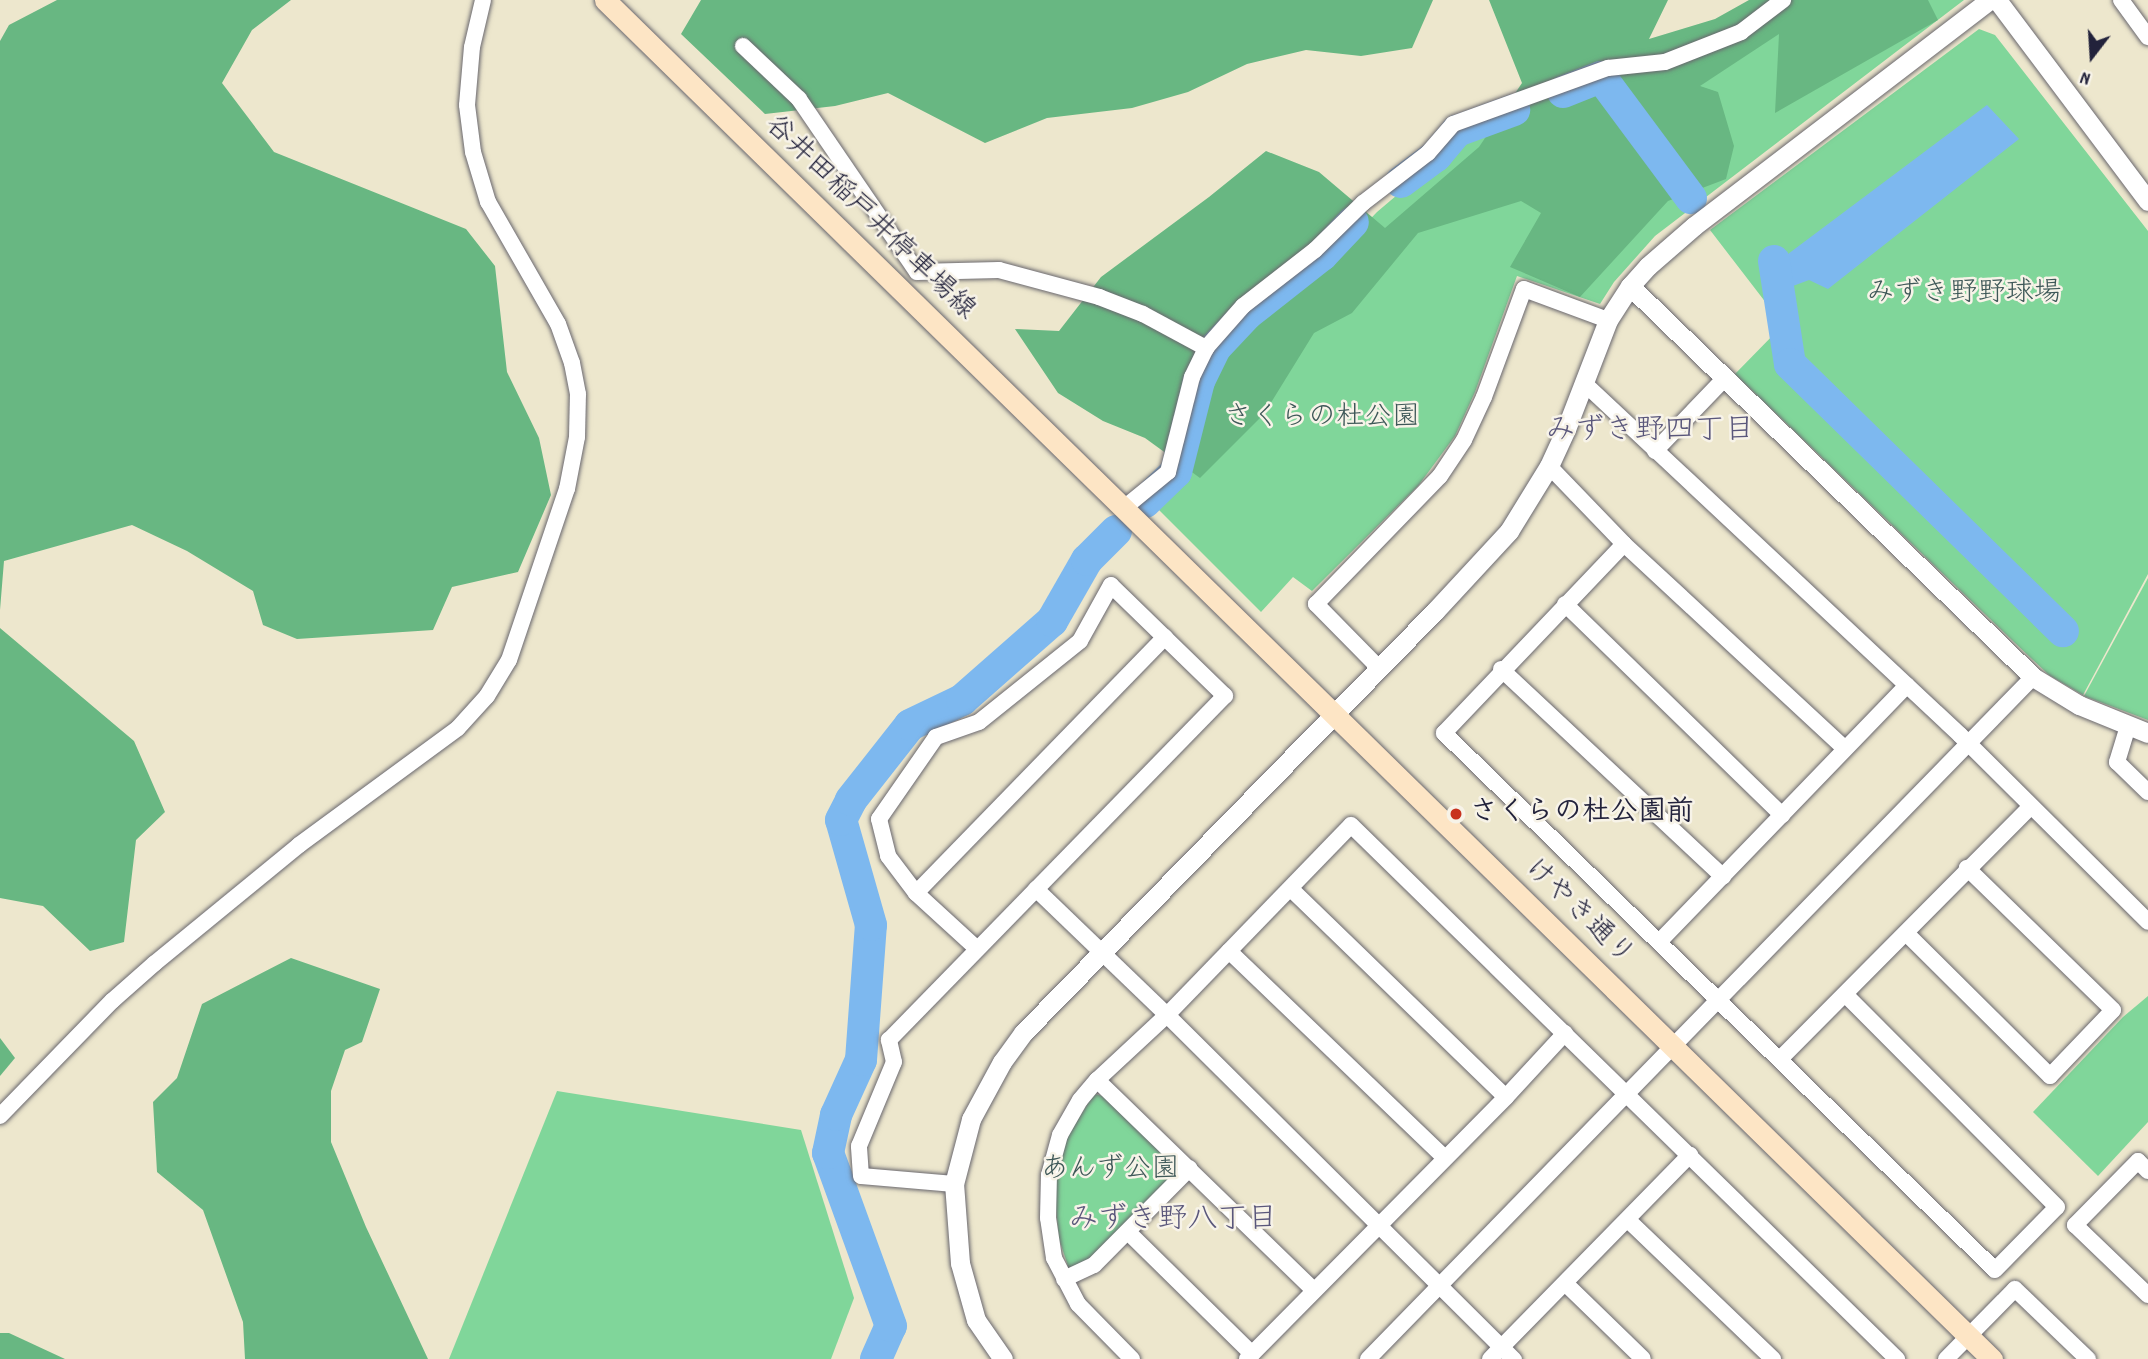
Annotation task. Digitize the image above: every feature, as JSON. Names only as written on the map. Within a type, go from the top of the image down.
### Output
[{"type":"main road","name":"谷井田稲戸井停車場線","points":[[605,0],[1094,479]]},
{"type":"main road","name":"けやき通り","points":[[1094,479],[1992,1359]]},
{"type":"street","points":[[0,1116],[112,1001],[155,963],[299,845],[458,728],[487,696],[509,660],[567,489],[577,437],[578,394],[572,363],[558,324],[488,202],[473,152],[467,104],[472,47],[483,0]]},
{"type":"street","points":[[1124,508],[1168,472],[1192,377],[1206,348],[1243,306],[1315,250],[1363,203],[1428,153],[1453,124],[1608,68],[1665,62],[1741,32],[1783,0]]},
{"type":"street","points":[[1003,1359],[976,1320],[963,1274],[954,1184],[971,1119],[1002,1062],[1023,1033],[1509,531],[1549,466],[1608,320],[1630,286],[1694,226],[1990,0]]},
{"type":"street","points":[[1997,0],[2148,201]]},
{"type":"street","points":[[2121,0],[2148,37]]},
{"type":"street","points":[[2137,23],[2148,9]]},
{"type":"street","points":[[743,46],[799,99],[917,272]]},
{"type":"street","points":[[901,288],[917,272],[999,270],[1099,297],[1143,314],[1206,348]]},
{"type":"street","points":[[1630,286],[2033,677],[2078,705],[2148,733]]},
{"type":"street","points":[[1379,668],[1316,604],[1440,476],[1464,440],[1484,397],[1524,289],[1608,320]]},
{"type":"street","points":[[1655,451],[1725,378]]},
{"type":"street","points":[[1584,383],[1969,743],[2148,922]]},
{"type":"street","points":[[1549,466],[1624,544],[1845,749]]},
{"type":"street","points":[[1624,544],[1501,669],[1444,733],[1995,1270],[2057,1207],[1846,995]]},
{"type":"street","points":[[954,1184],[861,1176],[859,1146],[894,1062],[889,1040],[1225,696],[1111,585],[1080,642],[979,722],[936,737],[879,819],[888,856],[916,893],[976,948]]},
{"type":"street","points":[[1565,604],[1782,815]]},
{"type":"street","points":[[916,893],[1165,637]]},
{"type":"street","points":[[1501,669],[1723,877]]},
{"type":"street","points":[[1368,1359],[2033,677]]},
{"type":"street","points":[[1659,942],[1907,685]]},
{"type":"street","points":[[2129,726],[2118,762],[2148,792]]},
{"type":"street","points":[[1780,1059],[2031,806]]},
{"type":"street","points":[[1132,1359],[1078,1304],[1054,1258],[1048,1218],[1049,1175],[1060,1135],[1080,1100],[1097,1080],[1167,1015],[1351,825],[1897,1359]]},
{"type":"street","points":[[1906,933],[2050,1076],[2113,1010],[1967,868]]},
{"type":"street","points":[[1035,889],[1103,952],[1514,1359]]},
{"type":"street","points":[[1291,889],[1507,1097]]},
{"type":"street","points":[[1230,951],[1444,1157]]},
{"type":"street","points":[[1128,1233],[1249,1356],[1444,1157],[1507,1097],[1565,1033]]},
{"type":"street","points":[[1097,1080],[1314,1290]]},
{"type":"street","points":[[1490,1359],[1690,1156]]},
{"type":"street","points":[[2148,1171],[2138,1161],[2075,1225],[2148,1295]]},
{"type":"street","points":[[1064,1279],[1094,1265],[1190,1168]]},
{"type":"street","points":[[1628,1220],[1773,1359]]},
{"type":"street","points":[[1566,1284],[1643,1359]]},
{"type":"street","points":[[1946,1359],[2015,1289],[2088,1359]]},
{"type":"green space","points":[[57,0],[291,0],[252,30],[222,83],[274,152],[466,229],[495,266],[507,372],[539,438],[551,495],[518,572],[452,587],[433,630],[297,639],[263,625],[253,591],[187,551],[132,525],[4,561],[0,610],[0,41],[9,25]]},
{"type":"green space","points":[[701,0],[1433,0],[1412,48],[1361,56],[1306,50],[1247,64],[1188,92],[1132,108],[1047,118],[985,143],[888,93],[835,106],[765,114],[681,34]]},
{"type":"green space","points":[[1489,0],[1668,0],[1649,39],[1715,19],[1749,0],[1928,0],[1938,20],[1775,113],[1779,34],[1700,86],[1718,92],[1734,146],[1726,179],[1668,201],[1580,297],[1510,267],[1541,213],[1521,201],[1418,233],[1352,313],[1314,333],[1264,414],[1200,478],[1145,438],[1103,421],[1058,393],[1015,329],[1059,331],[1101,277],[1266,151],[1319,172],[1385,228],[1479,147],[1522,83]]},
{"type":"green space","name":"さくらの杜公園","points":[[1752,0],[1964,0],[1655,236],[1614,282],[1600,304],[1517,276],[1475,392],[1455,436],[1418,486],[1312,591],[1293,577],[1261,612],[1152,503],[1185,472],[1219,354],[1329,262],[1377,212],[1463,139],[1587,94]]},
{"type":"green space","name":"みずき野野球場","points":[[1979,29],[1995,35],[2148,231],[2148,574],[2083,695],[2049,675],[1735,374],[1783,325],[1710,230]]},
{"type":"green space","points":[[2148,578],[2148,720],[2084,696]]},
{"type":"green space","points":[[0,628],[134,741],[165,812],[136,840],[124,942],[90,951],[43,906],[0,898]]},
{"type":"green space","points":[[291,958],[380,989],[362,1042],[345,1050],[331,1091],[331,1142],[366,1227],[428,1359],[245,1359],[243,1322],[203,1210],[157,1172],[153,1102],[177,1078],[202,1004]]},
{"type":"green space","points":[[2148,996],[2148,1122],[2098,1176],[2033,1112],[2123,1017]]},
{"type":"green space","points":[[0,1038],[15,1058],[0,1076]]},
{"type":"green space","points":[[557,1091],[801,1130],[854,1298],[831,1359],[449,1359]]},
{"type":"green space","name":"あんず公園","points":[[1094,1094],[1103,1096],[1178,1166],[1177,1174],[1090,1260],[1069,1269],[1059,1239],[1054,1187],[1067,1137]]},
{"type":"green space","points":[[0,1333],[9,1333],[65,1359],[0,1359]]},
{"type":"water","points":[[1987,105],[2019,139],[1828,289],[1809,280],[1785,289],[1780,260]]},
{"type":"waterway","points":[[1563,92],[1601,77],[1691,198]]},
{"type":"waterway","points":[[1401,182],[1436,156],[1457,131],[1514,110]]},
{"type":"waterway","points":[[1145,502],[1176,472],[1199,381],[1215,348],[1247,314],[1322,255],[1353,222]]},
{"type":"waterway","points":[[1774,261],[1790,364],[2063,631]]},
{"type":"waterway","points":[[876,1359],[891,1326],[828,1153],[836,1115],[861,1060],[871,925],[841,820],[851,800],[910,725],[962,700],[1052,621],[1087,560],[1116,531]]},
{"type":"place","name":"さくらの杜公園前","points":[[1456,814]]},
{"type":"district","name":"みずき野四丁目","points":[[1650,433]]},
{"type":"district","name":"みずき野八丁目","points":[[1173,1222]]}]
